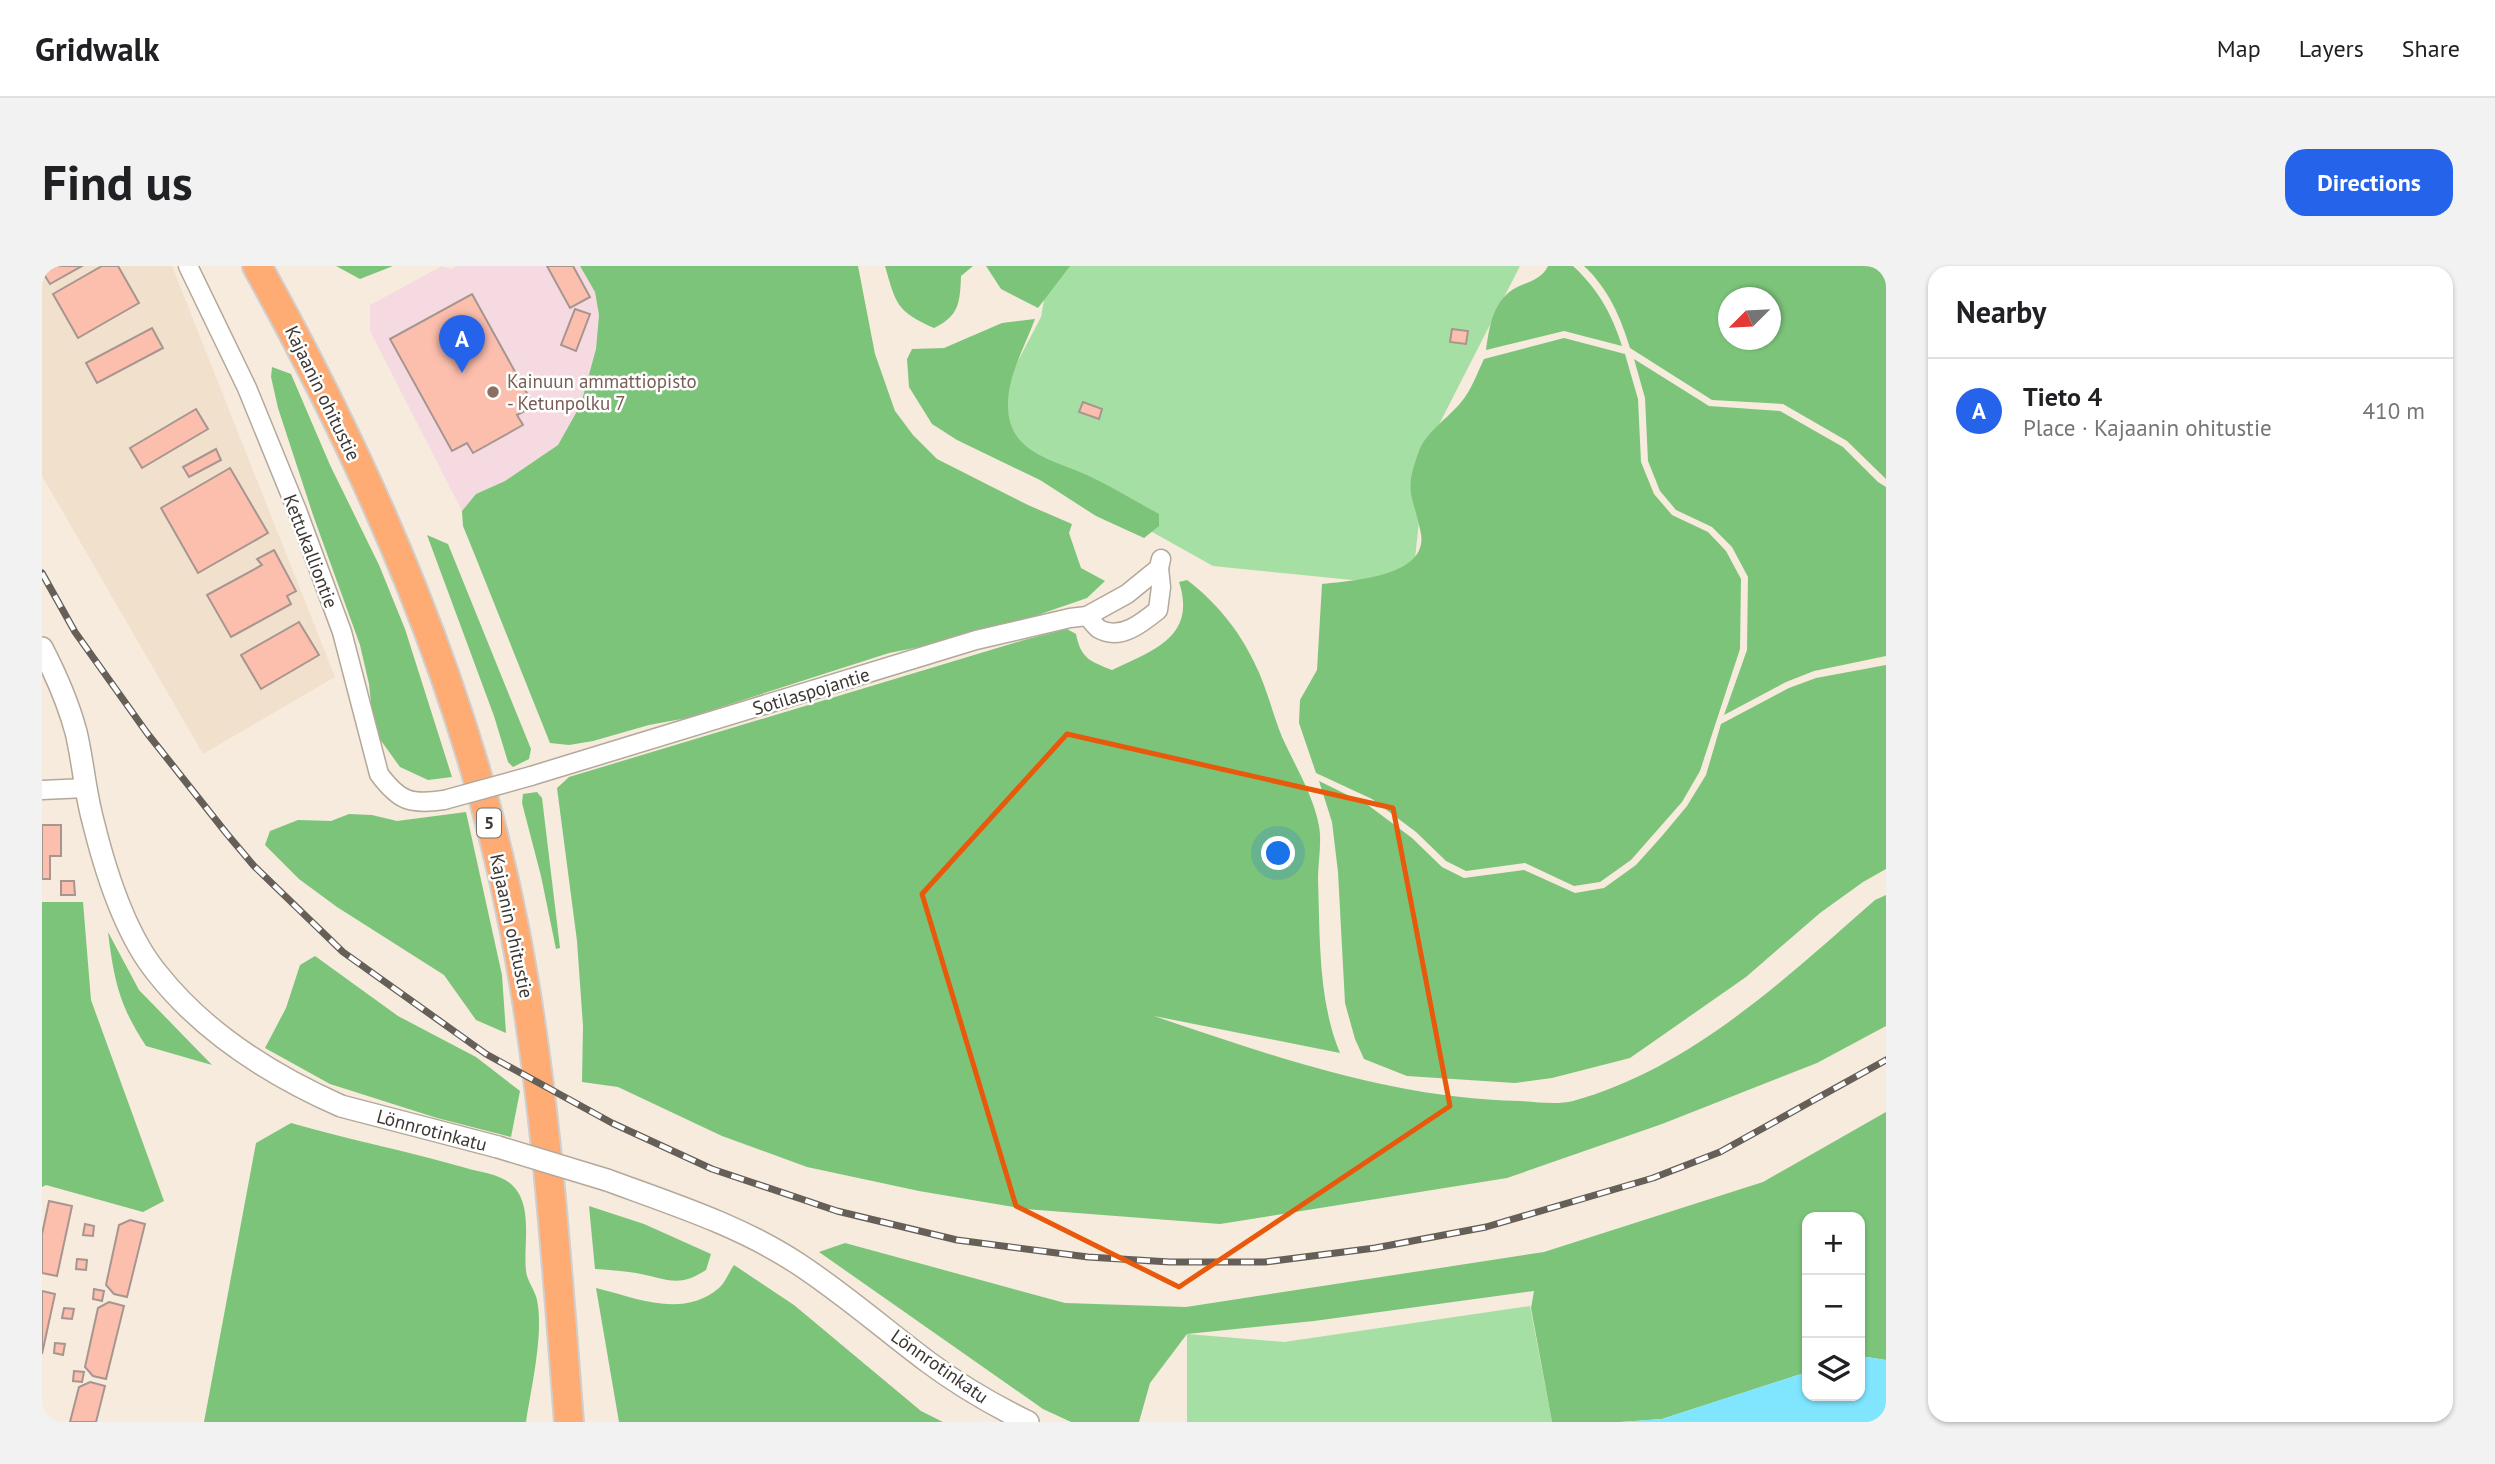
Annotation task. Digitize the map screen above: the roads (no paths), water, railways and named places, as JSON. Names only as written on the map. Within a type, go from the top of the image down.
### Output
[{"type":"highway","name":"Kajaanin ohitustie","points":[[257,266],[341,425],[387,525],[450,691],[487,812],[514,924],[538,1074],[551,1194],[569,1422]]},
{"type":"street","name":"Kettukalliontie","points":[[188,266],[247,388],[302,525],[342,632],[379,774],[392,792],[408,801],[421,803],[444,800]]},
{"type":"street","name":"Sotilaspojantie","points":[[444,800],[976,640],[1087,616],[1127,594],[1160,563],[1158,610],[1144,621],[1122,633],[1100,629],[1087,616]]},
{"type":"street","name":"Lönnrotinkatu","points":[[42,648],[67,702],[104,862],[132,933],[155,972],[185,1005],[243,1055],[341,1106],[498,1147],[607,1180],[746,1234],[796,1262],[960,1383],[1028,1422]]},
{"type":"street","points":[[42,790],[86,788]]},
{"type":"water","points":[[1865,1357],[1886,1360],[1886,1422],[1621,1422],[1662,1419],[1802,1374],[1802,1401],[1865,1401]]},
{"type":"railway","points":[[42,573],[75,632],[147,733],[227,834],[254,866],[343,952],[486,1054],[612,1123],[712,1169],[837,1211],[957,1240],[1088,1257],[1170,1262],[1265,1262],[1375,1248],[1486,1227],[1653,1178],[1720,1152],[1886,1060]]},
{"type":"place","name":"Tieto 4","points":[[462,373]]},
{"type":"place","name":"Kainuun ammattiopisto - Ketunpolku 7","points":[[493,392]]}]
